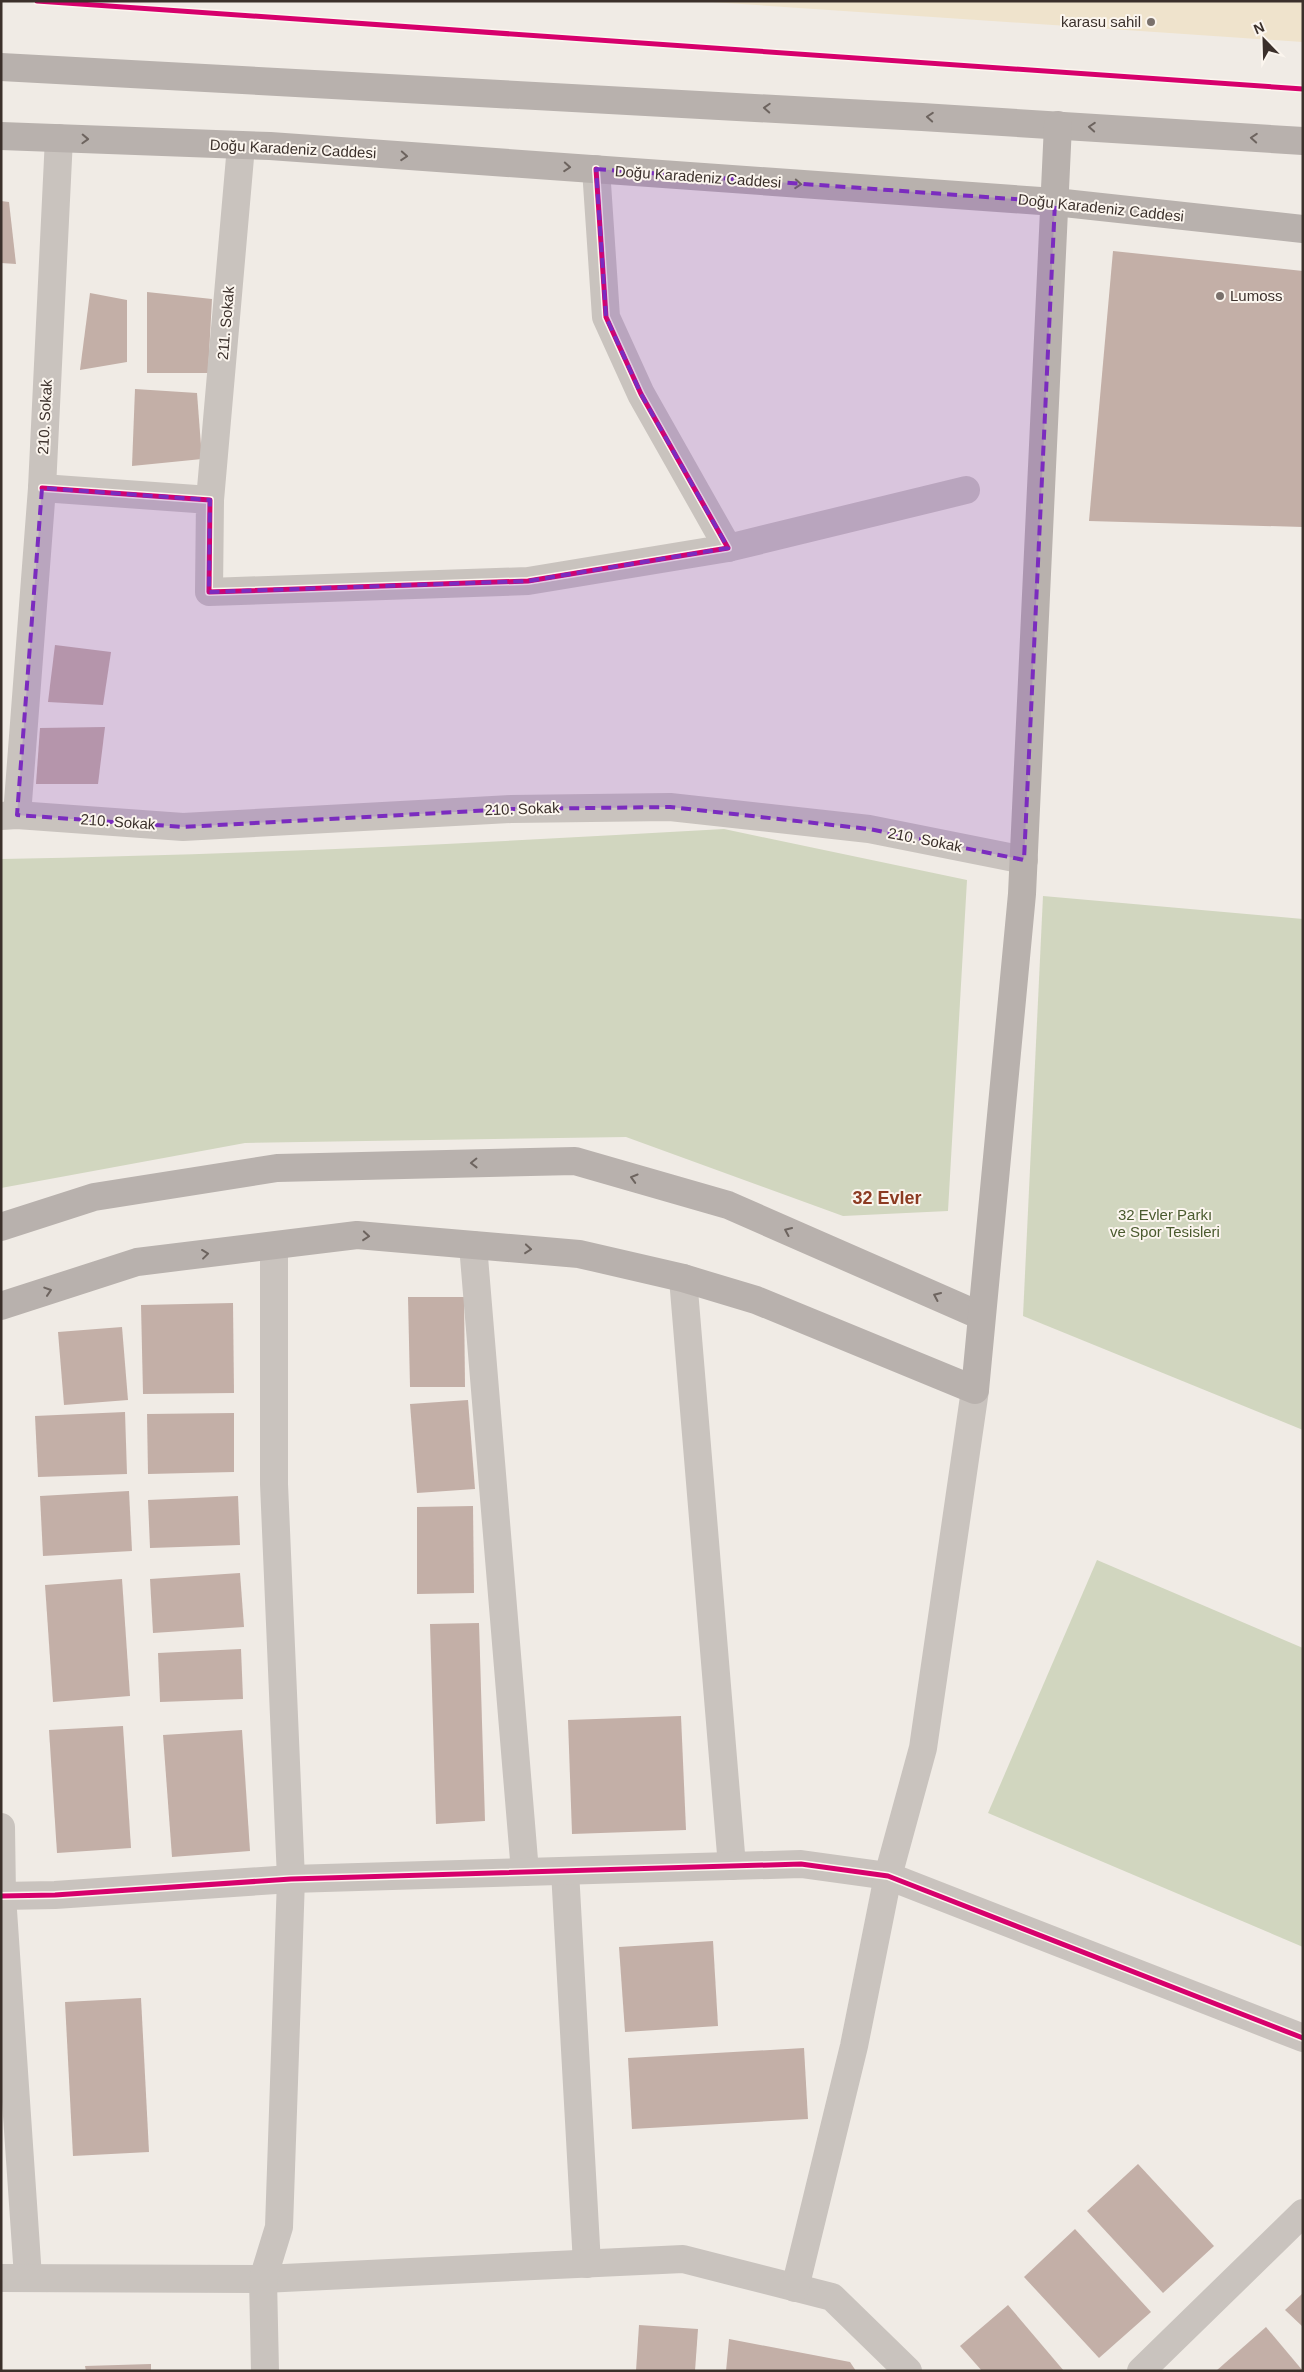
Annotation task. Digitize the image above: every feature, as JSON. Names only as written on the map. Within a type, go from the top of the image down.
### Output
[{"type":"main road","points":[[1,67],[1058,125],[1303,141]]},
{"type":"main road","points":[[1,1306],[137,1262],[357,1235],[579,1254],[683,1278],[756,1300],[975,1390],[1024,860],[1058,125]]},
{"type":"main road","name":"Doğu Karadeniz Caddesi","points":[[1,136],[241,146],[596,169],[1055,202],[1303,229]]},
{"type":"main road","points":[[1,1227],[94,1197],[277,1168],[576,1162],[728,1205],[981,1316]]},
{"type":"street","name":"210. Sokak","points":[[58,138],[42,488],[9,816],[183,827],[511,809],[670,806],[869,829],[1024,860]]},
{"type":"street","name":"211. Sokak","points":[[241,146],[210,500],[209,592],[528,581],[728,548]]},
{"type":"street","points":[[596,169],[606,317],[641,394],[728,548],[966,490]]},
{"type":"street","points":[[42,488],[210,500]]},
{"type":"street","points":[[473,1245],[525,1872]]},
{"type":"street","points":[[265,2371],[263,2280],[279,2227],[291,1879],[274,1484],[274,1246]]},
{"type":"street","points":[[683,1278],[732,1866]]},
{"type":"street","points":[[795,2288],[854,2046],[888,1876],[923,1748],[975,1390]]},
{"type":"street","points":[[1,1827],[14,2277],[263,2280],[683,2259],[832,2297],[908,2371]]},
{"type":"street","points":[[2,1896],[55,1895],[291,1879],[801,1864],[888,1876],[1303,2038]]},
{"type":"street","points":[[565,1871],[587,2264]]},
{"type":"street","points":[[1141,2371],[1303,2213]]},
{"type":"highlighted area","points":[[596,169],[1055,202],[1024,860],[869,829],[670,807],[511,809],[183,827],[17,815],[42,488],[210,500],[209,592],[528,581],[728,548],[641,394],[606,317]]},
{"type":"green space","points":[[724,829],[967,880],[948,1211],[843,1216],[626,1137],[245,1143],[1,1188],[1,859],[182,855],[362,848]]},
{"type":"green space","name":"32 Evler Parkı ve Spor Tesisleri","points":[[1043,896],[1303,919],[1303,1430],[1023,1316]]},
{"type":"green space","points":[[1097,1560],[1303,1648],[1303,1947],[988,1813]]},
{"type":"sand","name":"karasu sahil","points":[[697,1],[1303,1],[1303,42]]},
{"type":"building","points":[[1,201],[9,202],[16,264],[1,263]]},
{"type":"building","points":[[1113,251],[1303,271],[1303,527],[1089,521]]},
{"type":"building","points":[[147,292],[212,299],[208,373],[147,373]]},
{"type":"building","points":[[90,293],[127,300],[127,362],[80,370]]},
{"type":"building","points":[[135,389],[197,393],[202,459],[132,466]]},
{"type":"building","points":[[55,645],[111,652],[103,705],[48,702]]},
{"type":"building","points":[[105,727],[98,784],[36,784],[40,728]]},
{"type":"building","points":[[408,1297],[464,1297],[465,1387],[410,1387]]},
{"type":"building","points":[[233,1303],[234,1393],[143,1394],[141,1305]]},
{"type":"building","points":[[122,1327],[128,1400],[64,1405],[58,1332]]},
{"type":"building","points":[[468,1400],[475,1489],[417,1493],[410,1404]]},
{"type":"building","points":[[125,1412],[127,1474],[38,1477],[35,1416]]},
{"type":"building","points":[[234,1413],[234,1472],[148,1474],[147,1414]]},
{"type":"building","points":[[129,1491],[132,1551],[43,1556],[40,1496]]},
{"type":"building","points":[[238,1496],[240,1545],[150,1548],[148,1500]]},
{"type":"building","points":[[473,1506],[474,1593],[417,1594],[417,1507]]},
{"type":"building","points":[[240,1573],[244,1627],[153,1633],[150,1579]]},
{"type":"building","points":[[122,1579],[130,1696],[53,1702],[45,1585]]},
{"type":"building","points":[[479,1623],[485,1821],[436,1824],[430,1624]]},
{"type":"building","points":[[241,1649],[243,1699],[160,1702],[158,1653]]},
{"type":"building","points":[[681,1716],[686,1830],[572,1834],[568,1720]]},
{"type":"building","points":[[123,1726],[131,1848],[57,1853],[49,1730]]},
{"type":"building","points":[[242,1730],[250,1851],[172,1857],[163,1735]]},
{"type":"building","points":[[713,1941],[718,2026],[625,2032],[619,1947]]},
{"type":"building","points":[[141,1998],[149,2152],[73,2156],[65,2002]]},
{"type":"building","points":[[804,2048],[808,2119],[632,2129],[628,2058]]},
{"type":"building","points":[[1138,2164],[1214,2246],[1163,2293],[1087,2211]]},
{"type":"building","points":[[1075,2229],[1151,2312],[1099,2358],[1024,2277]]},
{"type":"building","points":[[1303,2293],[1303,2327],[1285,2310]]},
{"type":"building","points":[[1008,2305],[1064,2371],[982,2371],[960,2346]]},
{"type":"building","points":[[639,2325],[698,2329],[695,2371],[636,2371]]},
{"type":"building","points":[[1266,2327],[1303,2371],[1216,2371]]},
{"type":"building","points":[[729,2339],[850,2362],[856,2371],[726,2371]]},
{"type":"building","points":[[151,2364],[151,2371],[86,2371],[85,2366]]},
{"type":"cycle path","points":[[37,1],[1303,89]]},
{"type":"cycle path","points":[[42,488],[210,500],[209,592],[528,581],[728,548],[641,394],[606,317],[596,169]]},
{"type":"cycle path","points":[[1,1896],[55,1895],[291,1879],[801,1864],[888,1876],[1303,2038]]},
{"type":"place","name":"karasu sahil","points":[[1151,22]]},
{"type":"place","name":"Lumoss","points":[[1220,296]]},
{"type":"district","name":"32 Evler","points":[[887,1198]]}]
